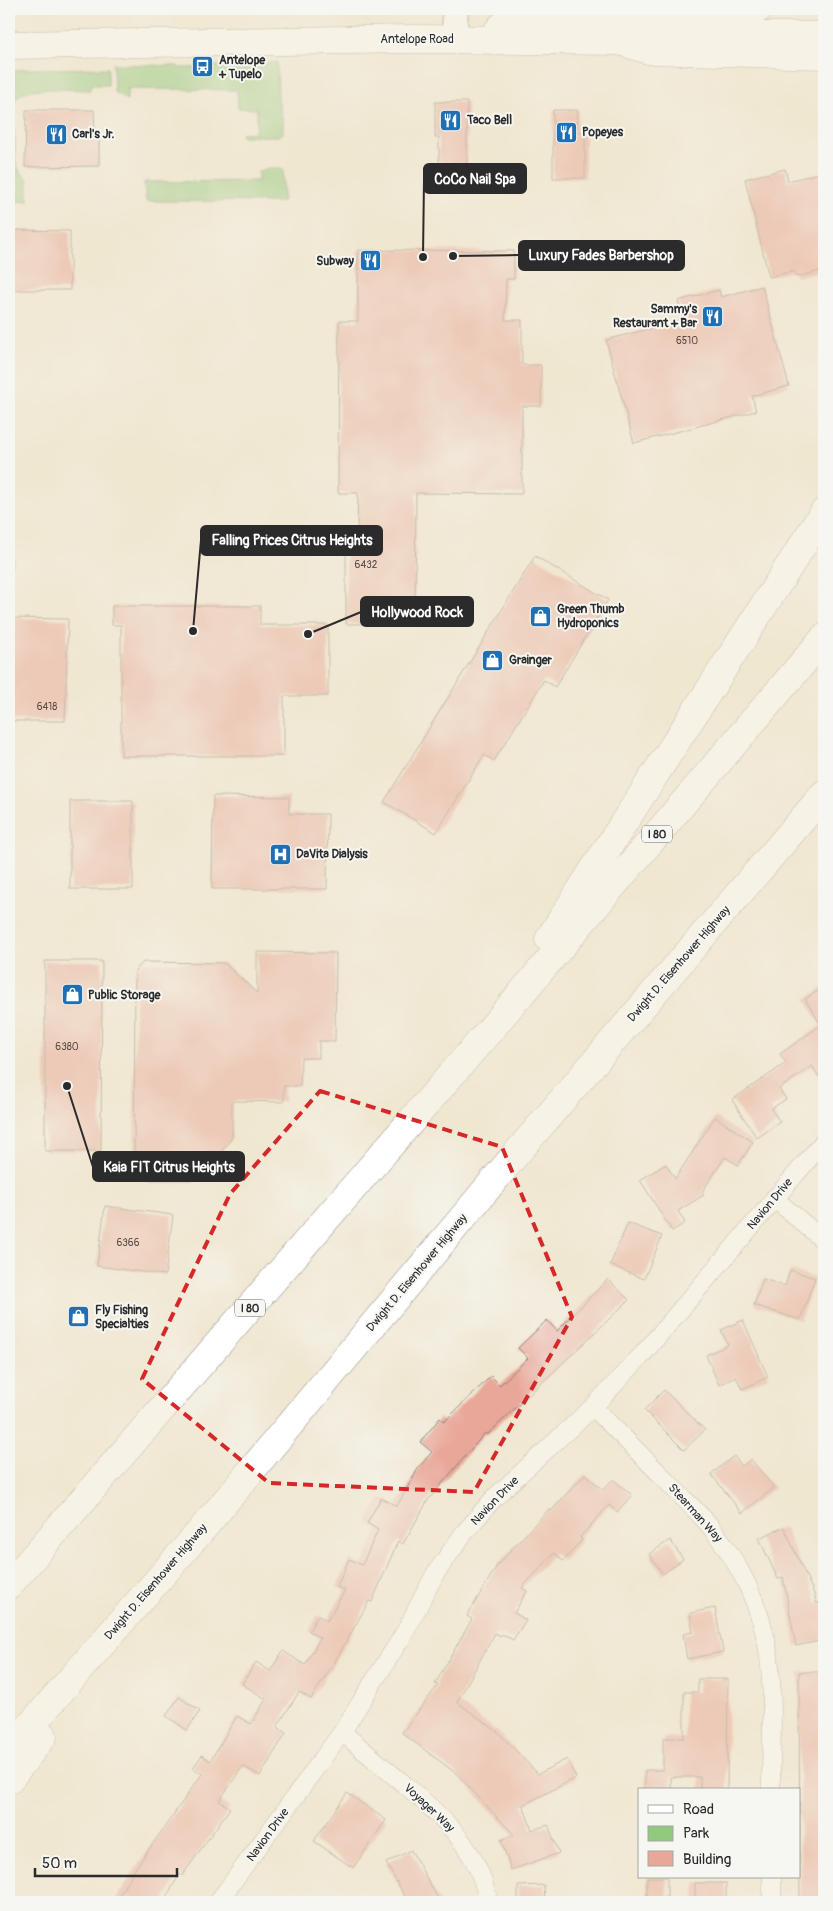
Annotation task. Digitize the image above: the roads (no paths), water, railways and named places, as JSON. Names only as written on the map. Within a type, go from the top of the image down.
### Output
[{"type":"main road","points":[[492,40],[498,29],[509,20],[521,18],[734,15],[758,9]]},
{"type":"main road","name":"Antelope Road","points":[[9,45],[455,39],[619,41],[650,36],[824,36]]},
{"type":"main road","points":[[619,41],[649,50],[824,55]]},
{"type":"main road","points":[[490,1030],[824,512]]},
{"type":"main road","name":"I 80","points":[[9,1585],[490,1030],[824,638]]},
{"type":"main road","name":"Dwight D. Eisenhower Highway","points":[[9,1750],[199,1533],[516,1154],[824,794]]},
{"type":"main road","points":[[655,993],[824,823]]},
{"type":"main road","points":[[9,1780],[199,1533]]},
{"type":"street","points":[[455,9],[455,39]]},
{"type":"street","name":"Navion Drive","points":[[218,1902],[342,1732],[405,1632],[435,1574],[464,1533],[494,1498],[593,1407],[642,1355],[824,1141]]},
{"type":"street","points":[[774,1198],[824,1242]]},
{"type":"street","name":"Stearman Way","points":[[593,1407],[710,1526],[727,1548],[754,1600],[768,1655],[771,1683],[771,1788]]},
{"type":"street","name":"Voyager Way","points":[[342,1732],[433,1809],[453,1829],[469,1851],[488,1902]]},
{"type":"street","points":[[772,1878],[772,1902]]},
{"type":"place","name":"Antelope + Tupelo","points":[[203,67]]},
{"type":"place","name":"Taco Bell","points":[[451,120]]},
{"type":"place","name":"Popeyes","points":[[566,132]]},
{"type":"place","name":"Carl's Jr.","points":[[56,134]]},
{"type":"place","name":"Luxury Fades Barbershop","points":[[453,256]]},
{"type":"place","name":"CoCo Nail Spa","points":[[423,257]]},
{"type":"place","name":"Subway","points":[[370,261]]},
{"type":"place","name":"Sammy's Restaurant + Bar","points":[[713,316]]},
{"type":"place","name":"Green Thumb Hydroponics","points":[[541,616]]},
{"type":"place","name":"Falling Prices Citrus Heights","points":[[193,631]]},
{"type":"place","name":"Hollywood Rock","points":[[308,634]]},
{"type":"place","name":"Grainger","points":[[493,660]]},
{"type":"place","name":"DaVita Dialysis","points":[[280,854]]},
{"type":"place","name":"Public Storage","points":[[72,995]]},
{"type":"place","name":"Kaia FIT Citrus Heights","points":[[67,1086]]},
{"type":"place","name":"Fly Fishing Specialties","points":[[79,1317]]}]
